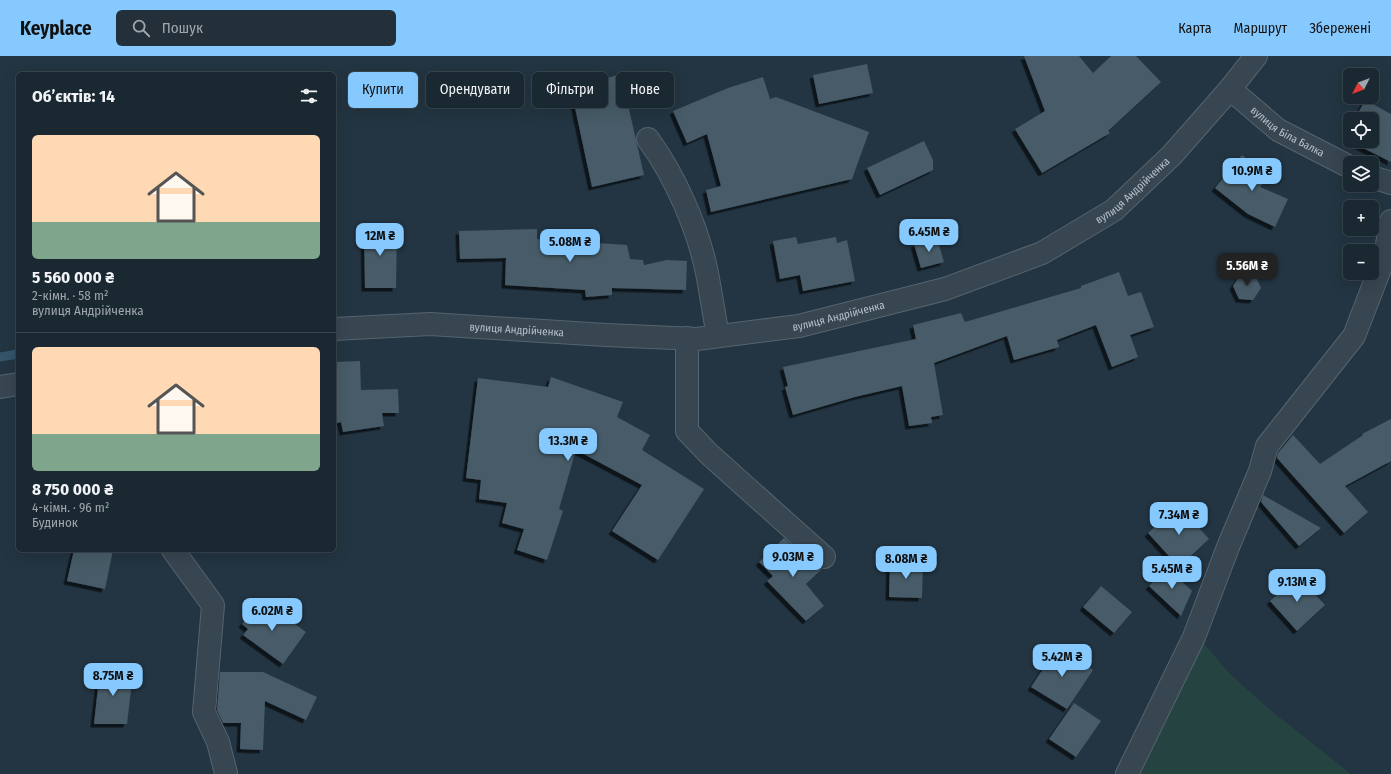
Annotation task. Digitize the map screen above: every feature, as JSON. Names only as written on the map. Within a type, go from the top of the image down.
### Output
[{"type":"street","name":"вулиця Андрійченка","points":[[336,328],[430,324],[696,339],[799,326],[937,291],[1042,253],[1114,210],[1172,155],[1230,89],[1256,56]]},
{"type":"street","name":"вулиця Біла Балка","points":[[1230,89],[1278,130],[1343,163]]},
{"type":"street","points":[[648,139],[657,151],[679,191],[694,226],[707,271],[718,336]]},
{"type":"street","points":[[1379,179],[1391,183]]},
{"type":"street","points":[[1128,774],[1194,637],[1228,547],[1260,471],[1268,446],[1354,336],[1385,256],[1391,221]]},
{"type":"street","points":[[687,338],[687,431],[708,454],[824,557]]},
{"type":"street","points":[[0,387],[16,384]]},
{"type":"street","points":[[174,552],[213,605],[204,712],[218,742],[226,773]]},
{"type":"green space","points":[[1201,640],[1229,673],[1269,709],[1351,774],[1138,774],[1175,702]]},
{"type":"building","points":[[1024,56],[1079,56],[1093,73],[1111,56],[1136,56],[1161,82],[1108,131],[1110,133],[1042,173],[1015,129],[1045,111]]},
{"type":"building","points":[[867,64],[873,93],[819,104],[813,75]]},
{"type":"building","points":[[616,76],[616,108],[629,108],[644,175],[592,187],[575,108],[608,108],[608,78]]},
{"type":"building","points":[[763,77],[770,99],[776,97],[869,132],[852,179],[711,212],[706,190],[721,186],[707,134],[687,143],[673,111],[728,88]]},
{"type":"building","points":[[1363,104],[1372,104],[1391,114],[1391,162],[1363,148],[1379,148],[1379,112],[1359,112]]},
{"type":"building","points":[[924,141],[933,160],[933,170],[880,195],[867,168]]},
{"type":"building","points":[[1242,155],[1269,176],[1260,187],[1288,199],[1275,227],[1248,214],[1215,188]]},
{"type":"building","points":[[364,226],[397,227],[396,288],[365,288]]},
{"type":"building","points":[[537,229],[537,239],[627,245],[630,259],[643,260],[644,265],[667,260],[687,261],[686,290],[612,288],[612,295],[586,297],[585,290],[505,285],[506,258],[460,259],[459,231]]},
{"type":"building","points":[[796,237],[798,244],[836,237],[837,243],[847,240],[855,281],[803,291],[800,275],[780,279],[773,241]]},
{"type":"building","points":[[937,238],[944,262],[921,268],[914,244]]},
{"type":"building","points":[[1119,272],[1128,296],[1141,292],[1154,327],[1130,335],[1138,357],[1112,367],[1096,325],[1057,340],[1059,347],[1014,360],[1007,336],[934,363],[943,415],[931,417],[932,423],[909,426],[902,386],[855,397],[793,415],[785,387],[788,386],[783,367],[916,339],[913,325],[961,313],[965,322],[1081,288],[1081,286]]},
{"type":"building","points":[[1241,274],[1255,275],[1261,288],[1253,300],[1239,299],[1233,286]]},
{"type":"building","points":[[360,361],[361,390],[398,389],[399,413],[382,413],[384,426],[343,432],[341,422],[336,423],[336,362]]},
{"type":"building","points":[[551,377],[623,402],[617,417],[650,435],[642,450],[704,489],[658,560],[612,531],[642,485],[576,450],[559,509],[563,511],[547,560],[517,550],[524,529],[502,523],[507,503],[479,499],[481,480],[466,478],[478,378],[548,387]]},
{"type":"building","points":[[1391,419],[1391,461],[1345,486],[1368,512],[1344,533],[1277,458],[1278,453],[1293,435],[1320,464],[1363,435],[1362,434]]},
{"type":"building","points":[[1263,495],[1321,528],[1299,546],[1261,502]]},
{"type":"building","points":[[1179,505],[1209,539],[1179,567],[1148,533]]},
{"type":"building","points":[[784,538],[816,566],[822,569],[806,584],[824,606],[806,621],[767,581],[773,576],[759,562]]},
{"type":"building","points":[[74,552],[113,552],[105,589],[67,581]]},
{"type":"building","points":[[890,562],[923,563],[922,598],[889,597]]},
{"type":"building","points":[[1167,567],[1192,591],[1181,616],[1149,586]]},
{"type":"building","points":[[1298,576],[1325,605],[1297,631],[1270,601]]},
{"type":"building","points":[[1101,586],[1132,612],[1114,633],[1083,607]]},
{"type":"building","points":[[260,599],[306,632],[283,664],[243,635],[248,629],[242,624]]},
{"type":"building","points":[[1058,646],[1093,670],[1067,709],[1031,687]]},
{"type":"building","points":[[100,669],[133,673],[127,724],[94,724]]},
{"type":"building","points":[[220,672],[263,672],[317,697],[306,720],[265,701],[263,750],[240,749],[241,723],[223,723],[217,710]]},
{"type":"building","points":[[1074,703],[1101,721],[1076,757],[1049,739]]},
{"type":"waterway","points":[[0,357],[16,354]]}]
